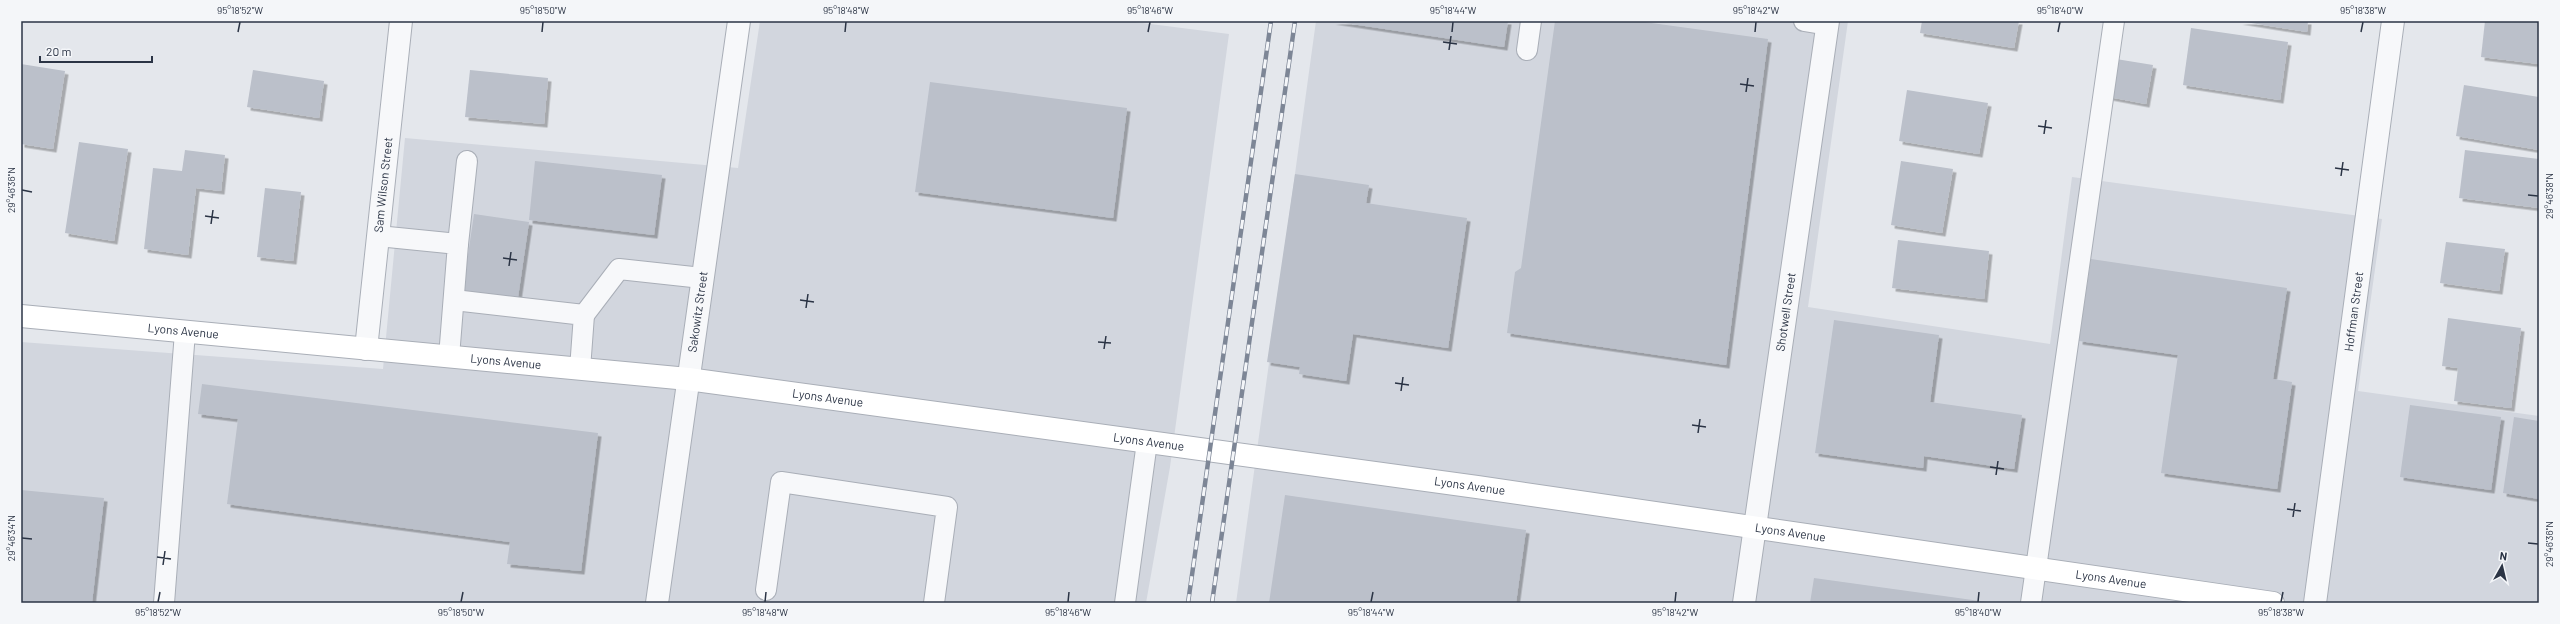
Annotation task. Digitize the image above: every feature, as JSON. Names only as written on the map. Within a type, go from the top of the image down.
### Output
[{"type":"street","name":"Sam Wilson Street","points":[[366,349],[401,21]]},
{"type":"street","name":"Sakowitz Street","points":[[657,603],[739,21]]},
{"type":"street","name":"Hoffman Street","points":[[2315,603],[2393,21]]},
{"type":"street","name":"Shotwell Street","points":[[1744,603],[1828,23]]},
{"type":"street","name":"Lyons Avenue","points":[[21,316],[688,379],[1755,526],[2273,603]]},
{"type":"lane","points":[[1527,50],[1531,21]]},
{"type":"lane","points":[[1804,21],[1828,23]]},
{"type":"lane","points":[[2031,603],[2114,21]]},
{"type":"lane","points":[[449,357],[458,244],[467,161]]},
{"type":"lane","points":[[378,236],[458,244]]},
{"type":"lane","points":[[580,369],[584,315],[619,269],[702,278]]},
{"type":"lane","points":[[454,300],[584,315]]},
{"type":"lane","points":[[164,603],[185,332]]},
{"type":"lane","points":[[1125,603],[1147,442]]},
{"type":"lane","points":[[766,590],[781,482],[948,507],[934,603]]},
{"type":"shaded area","points":[[760,21],[1127,21],[1229,34],[1170,467],[1146,603],[21,603],[21,342],[383,369],[405,138],[738,168]]},
{"type":"shaded area","points":[[1316,21],[1848,21],[1808,307],[2050,344],[2072,177],[2382,219],[2358,391],[2539,416],[2539,603],[1236,603]]},
{"type":"building","points":[[1332,21],[1508,21],[1504,47]]},
{"type":"building","points":[[1555,21],[1637,21],[1768,39],[1726,365],[1507,333],[1515,272],[1521,268]]},
{"type":"building","points":[[1922,21],[2019,21],[2014,48],[1920,33]]},
{"type":"building","points":[[2239,21],[2308,21],[2307,32]]},
{"type":"building","points":[[2485,21],[2539,21],[2539,64],[2481,57]]},
{"type":"building","points":[[2191,28],[2288,42],[2280,100],[2183,85]]},
{"type":"building","points":[[2116,59],[2153,65],[2146,104],[2109,97]]},
{"type":"building","points":[[21,64],[65,71],[53,149],[21,144]]},
{"type":"building","points":[[253,70],[324,81],[319,118],[247,107]]},
{"type":"building","points":[[470,70],[548,78],[544,124],[465,117]]},
{"type":"building","points":[[930,82],[1127,108],[1113,218],[915,192]]},
{"type":"building","points":[[2464,85],[2539,97],[2539,150],[2456,136]]},
{"type":"building","points":[[1907,90],[1988,103],[1979,154],[1899,141]]},
{"type":"building","points":[[79,142],[128,149],[114,241],[65,233]]},
{"type":"building","points":[[185,150],[225,155],[221,191],[196,188],[188,255],[144,249],[153,168],[182,171]]},
{"type":"building","points":[[2465,150],[2539,159],[2539,208],[2459,198]]},
{"type":"building","points":[[535,161],[662,175],[654,235],[529,220]]},
{"type":"building","points":[[1901,161],[1953,169],[1942,233],[1891,225]]},
{"type":"building","points":[[1295,174],[1369,185],[1366,203],[1467,218],[1448,348],[1353,334],[1346,381],[1299,374],[1300,367],[1267,362]]},
{"type":"building","points":[[265,188],[301,192],[293,261],[257,257]]},
{"type":"building","points":[[474,214],[529,222],[517,304],[462,296]]},
{"type":"building","points":[[1898,240],[1989,251],[1984,299],[1892,288]]},
{"type":"building","points":[[2446,242],[2505,249],[2499,291],[2440,283]]},
{"type":"building","points":[[2091,259],[2287,288],[2273,379],[2292,382],[2277,489],[2161,473],[2178,355],[2079,341]]},
{"type":"building","points":[[2448,318],[2521,328],[2511,408],[2454,401],[2458,368],[2442,366]]},
{"type":"building","points":[[1834,320],[1939,335],[1930,402],[2022,415],[2014,469],[1924,456],[1923,468],[1815,453]]},
{"type":"building","points":[[202,384],[598,433],[581,571],[507,564],[510,542],[227,504],[238,419],[198,414]]},
{"type":"building","points":[[2410,405],[2501,417],[2491,490],[2400,477]]},
{"type":"building","points":[[2514,417],[2539,421],[2539,499],[2503,493]]},
{"type":"building","points":[[21,490],[104,498],[92,603],[21,603]]},
{"type":"building","points":[[1285,495],[1526,530],[1516,603],[1269,603]]},
{"type":"building","points":[[1814,578],[1987,602],[1987,603],[1810,603]]},
{"type":"railway","points":[[1188,603],[1271,21]]},
{"type":"railway","points":[[1212,603],[1295,21]]}]
